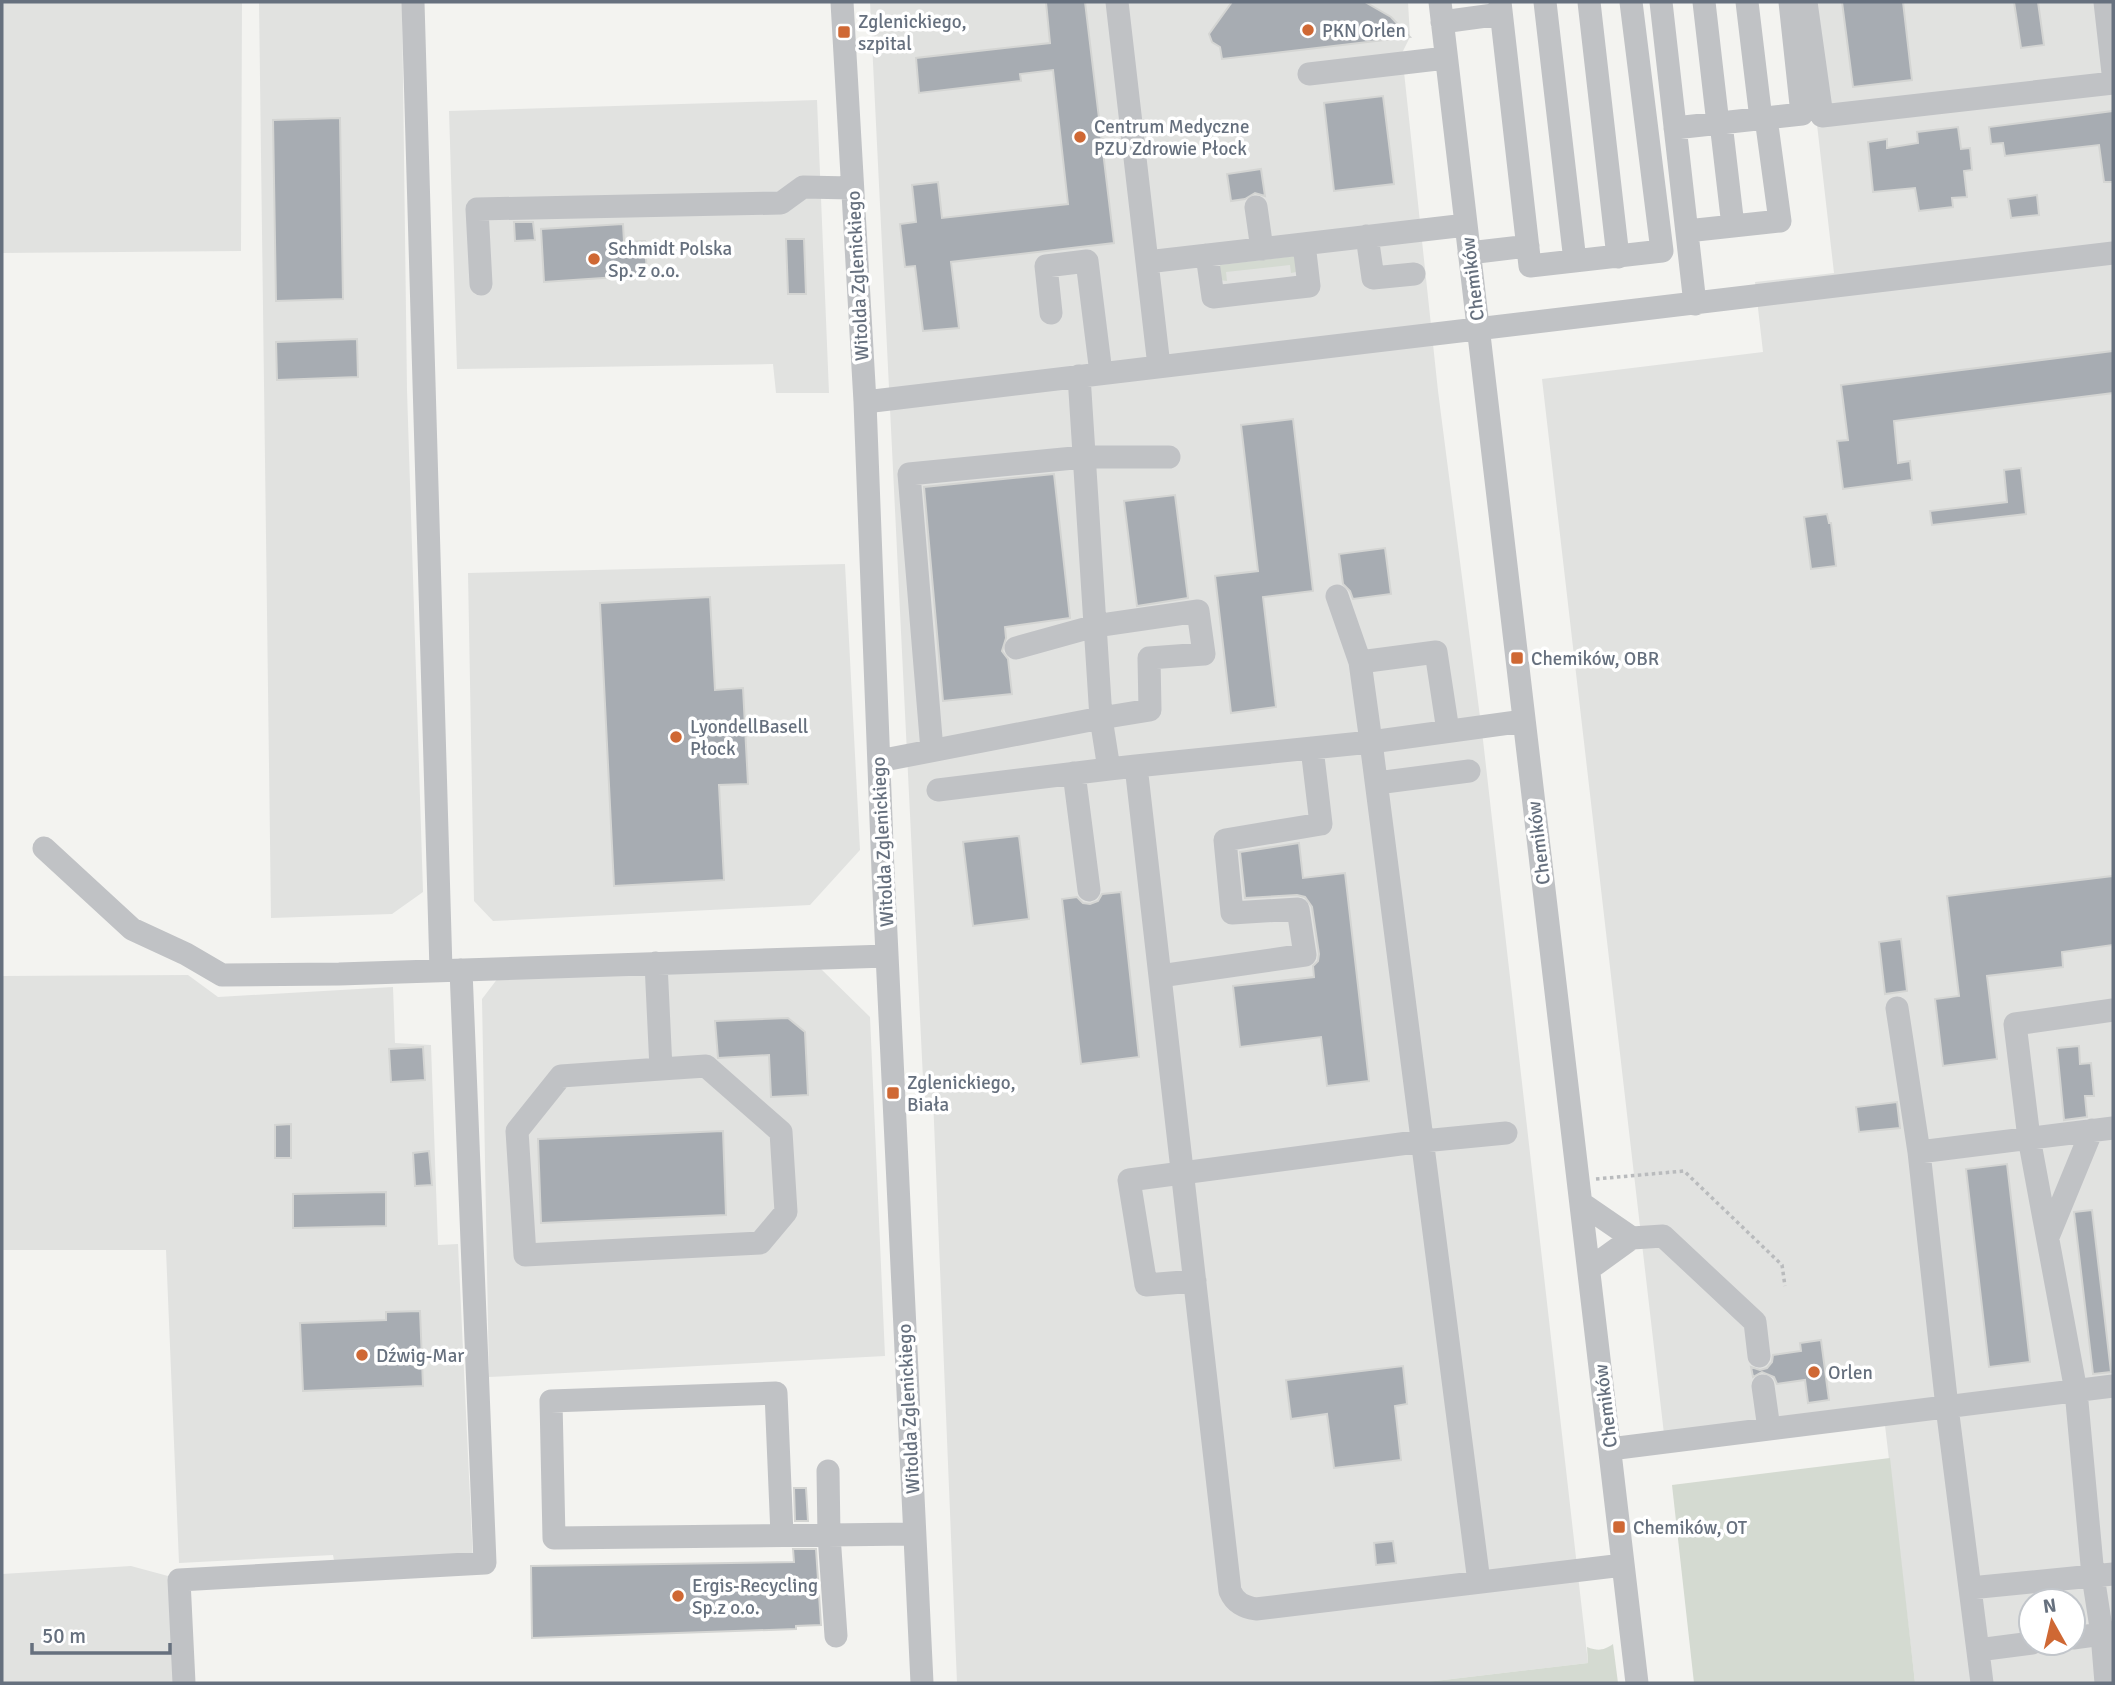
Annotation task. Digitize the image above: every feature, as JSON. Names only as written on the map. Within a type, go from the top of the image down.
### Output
[{"type":"street","points":[[184,1683],[179,1580],[485,1563],[451,970],[413,2]]},
{"type":"street","name":"Witolda Zglenickiego","points":[[842,2],[865,402],[887,956],[922,1683]]},
{"type":"street","points":[[1118,2],[1159,366]]},
{"type":"street","points":[[1545,2],[1575,261]]},
{"type":"street","points":[[1589,2],[1618,257]]},
{"type":"street","points":[[1632,2],[1662,251]]},
{"type":"street","points":[[1661,2],[1695,304]]},
{"type":"street","points":[[1704,2],[1733,226]]},
{"type":"street","points":[[1441,12],[1501,8],[1530,266],[1662,251],[1733,226],[1780,221],[1747,2]]},
{"type":"street","points":[[1675,128],[1802,114],[1790,2]]},
{"type":"street","points":[[1807,2],[1822,116],[2113,83]]},
{"type":"street","points":[[2105,2],[2113,74]]},
{"type":"street","name":"Chemików","points":[[1441,12],[1637,1683]]},
{"type":"street","points":[[1308,74],[1446,58]]},
{"type":"street","points":[[481,284],[477,209],[781,202],[803,187],[852,188]]},
{"type":"street","points":[[1256,207],[1262,249]]},
{"type":"street","points":[[1147,262],[1466,225]]},
{"type":"street","points":[[1367,236],[1373,278],[1414,274]]},
{"type":"street","points":[[1207,255],[1213,297],[1309,286],[1304,244]]},
{"type":"street","points":[[1469,253],[1528,246]]},
{"type":"street","points":[[865,402],[2113,253]]},
{"type":"street","points":[[1051,313],[1046,266],[1087,261],[1090,374],[1084,457],[1101,718],[1109,769]]},
{"type":"street","points":[[932,750],[909,474],[1084,457],[1169,457]]},
{"type":"street","points":[[1337,596],[1360,662],[1479,1582]]},
{"type":"street","points":[[879,761],[1150,710],[1149,658],[1204,654],[1198,611],[1095,626],[1016,648]]},
{"type":"street","points":[[1360,662],[1436,652],[1448,731]]},
{"type":"street","points":[[938,790],[1524,721]]},
{"type":"street","points":[[1160,976],[1305,956],[1298,909],[1233,913],[1225,840],[1321,824],[1312,748]]},
{"type":"street","points":[[1136,766],[1230,1591],[1233,1598],[1246,1607],[1256,1609],[1623,1565]]},
{"type":"street","points":[[1377,783],[1469,771]]},
{"type":"street","points":[[1074,774],[1089,890]]},
{"type":"street","points":[[44,848],[132,929],[186,954],[222,975],[887,956]]},
{"type":"street","points":[[656,963],[661,1069]]},
{"type":"street","points":[[1897,1008],[1919,1152],[1947,1407],[1982,1683]]},
{"type":"street","points":[[2106,1683],[2107,1634],[2103,1575],[2076,1391],[2029,1138],[2015,1024],[2113,1010]]},
{"type":"street","points":[[706,1066],[781,1132],[786,1212],[760,1243],[525,1255],[517,1131],[561,1076],[661,1069],[706,1066]]},
{"type":"street","points":[[1919,1152],[2103,1129]]},
{"type":"street","points":[[2048,1237],[2103,1129]]},
{"type":"street","points":[[1195,1281],[1146,1285],[1129,1180],[1183,1175],[1423,1141],[1506,1133]]},
{"type":"street","points":[[1581,1203],[1632,1238]]},
{"type":"street","points":[[1589,1269],[1632,1238],[1663,1236],[1755,1322],[1759,1356]]},
{"type":"street","points":[[1763,1386],[1769,1429]]},
{"type":"street","points":[[1610,1449],[2113,1386]]},
{"type":"street","points":[[782,1535],[776,1393],[551,1401],[554,1538],[914,1534]]},
{"type":"street","points":[[828,1471],[829,1535],[836,1636]]},
{"type":"street","points":[[1970,1588],[2103,1575]]},
{"type":"street","points":[[2087,1636],[2107,1634]]},
{"type":"street","points":[[1978,1650],[2017,1645]]},
{"type":"path","points":[[1590,1180],[1684,1171],[1782,1265],[1785,1286]]},
{"type":"shaded area","points":[[2,2],[242,2],[241,251],[2,253]]},
{"type":"shaded area","points":[[259,2],[402,2],[407,390],[423,892],[392,914],[271,918]]},
{"type":"shaded area","points":[[870,2],[1408,2],[1410,37],[1402,53],[1438,391],[1483,740],[1588,1663],[1418,1683],[957,1683],[933,1098],[924,1099]]},
{"type":"shaded area","points":[[1803,2],[2113,2],[2113,1683],[1915,1683],[1883,1408],[1664,1434],[1542,379],[1763,352],[1755,282],[1834,273]]},
{"type":"shaded area","points":[[817,100],[829,393],[776,393],[773,364],[457,369],[449,111]]},
{"type":"shaded area","points":[[1295,256],[1296,272],[1291,273],[1290,265],[1226,272],[1227,281],[1220,280],[1220,265]]},
{"type":"shaded area","points":[[845,564],[860,850],[810,905],[493,921],[474,901],[468,573]]},
{"type":"shaded area","points":[[820,968],[870,1017],[885,1356],[489,1377],[482,999],[498,978]]},
{"type":"shaded area","points":[[188,975],[218,997],[393,987],[395,1043],[431,1045],[438,1245],[458,1244],[473,1561],[335,1566],[333,1555],[179,1563],[166,1250],[2,1250],[2,976]]},
{"type":"shaded area","points":[[1890,1458],[1915,1683],[1694,1683],[1672,1485]]},
{"type":"shaded area","points":[[131,1566],[168,1576],[174,1683],[2,1683],[2,1574]]},
{"type":"shaded area","points":[[1613,1644],[1618,1683],[1418,1683],[1588,1663],[1587,1647],[1600,1650]]},
{"type":"building","name":"Centrum Medyczne PZU Zdrowie Płock","points":[[1046,2],[1085,2],[1114,243],[951,262],[959,328],[923,331],[915,266],[905,267],[900,224],[916,222],[912,185],[938,182],[942,218],[1068,204],[1053,70],[1020,74],[1021,81],[919,93],[916,58],[1050,43]]},
{"type":"building","name":"PKN Orlen","points":[[1232,2],[1365,2],[1391,17],[1410,37],[1222,59],[1220,47],[1212,42],[1209,34]]},
{"type":"building","points":[[1842,2],[1903,2],[1912,80],[1853,87]]},
{"type":"building","points":[[2014,2],[2038,2],[2044,45],[2021,48]]},
{"type":"building","points":[[1383,96],[1394,184],[1334,191],[1324,103]]},
{"type":"building","points":[[2113,111],[2113,182],[2104,182],[2099,145],[2005,156],[2003,143],[1991,144],[1989,127]]},
{"type":"building","points":[[340,118],[343,299],[276,301],[273,120]]},
{"type":"building","points":[[1958,127],[1961,149],[1970,148],[1972,170],[1964,171],[1967,197],[1952,198],[1953,207],[1919,211],[1915,188],[1873,192],[1868,142],[1887,139],[1887,148],[1918,143],[1917,132]]},
{"type":"building","points":[[1261,169],[1265,196],[1255,193],[1245,199],[1231,201],[1227,174]]},
{"type":"building","points":[[2037,195],[2039,215],[2011,218],[2008,199]]},
{"type":"building","points":[[514,222],[533,222],[535,240],[515,241]]},
{"type":"building","name":"Schmidt Polska Sp. z o.o.","points":[[623,224],[624,242],[645,241],[647,275],[544,282],[541,229]]},
{"type":"building","points":[[786,239],[804,239],[806,294],[788,294]]},
{"type":"building","points":[[357,339],[358,377],[277,380],[276,342]]},
{"type":"building","points":[[2113,351],[2113,393],[1894,421],[1898,463],[1910,461],[1912,480],[1843,489],[1837,441],[1848,440],[1841,385]]},
{"type":"building","points":[[1293,419],[1313,591],[1263,597],[1276,707],[1231,713],[1215,576],[1258,571],[1241,425]]},
{"type":"building","points":[[2021,468],[2026,514],[1932,525],[1930,511],[2007,502],[2004,470]]},
{"type":"building","points":[[1054,474],[1070,618],[1005,627],[1006,638],[1002,651],[1008,659],[1012,694],[943,701],[924,487]]},
{"type":"building","points":[[1175,495],[1188,598],[1137,606],[1124,501]]},
{"type":"building","points":[[1827,514],[1831,523],[1836,566],[1811,569],[1804,517]]},
{"type":"building","points":[[1385,548],[1391,594],[1353,599],[1343,584],[1339,554]]},
{"type":"building","name":"LyondellBasell Płock","points":[[710,597],[715,690],[743,688],[748,784],[719,785],[724,880],[614,886],[600,603]]},
{"type":"building","points":[[1019,836],[1029,919],[973,926],[963,842]]},
{"type":"building","points":[[1299,843],[1303,878],[1345,873],[1369,1081],[1327,1086],[1321,1037],[1240,1047],[1233,986],[1314,977],[1313,966],[1318,961],[1319,954],[1312,907],[1305,897],[1297,895],[1245,898],[1240,852]]},
{"type":"building","points":[[2113,876],[2113,945],[2062,952],[2063,967],[1987,976],[1997,1059],[1943,1066],[1935,999],[1959,996],[1947,896]]},
{"type":"building","points":[[1121,892],[1139,1057],[1081,1064],[1062,899],[1077,897],[1083,903],[1090,904],[1098,901],[1102,894]]},
{"type":"building","points":[[1901,939],[1907,991],[1885,994],[1879,942]]},
{"type":"building","points":[[788,1018],[805,1032],[808,1095],[771,1097],[769,1055],[718,1058],[715,1021]]},
{"type":"building","points":[[2079,1046],[2080,1064],[2091,1063],[2094,1096],[2085,1096],[2087,1117],[2064,1120],[2057,1048]]},
{"type":"building","points":[[423,1047],[425,1080],[391,1082],[389,1049]]},
{"type":"building","points":[[1897,1102],[1900,1128],[1859,1132],[1856,1107]]},
{"type":"building","points":[[291,1124],[291,1158],[275,1158],[275,1125]]},
{"type":"building","points":[[723,1131],[726,1215],[541,1223],[538,1139]]},
{"type":"building","points":[[429,1151],[432,1185],[415,1186],[413,1153]]},
{"type":"building","points":[[2007,1164],[2030,1362],[1989,1367],[1966,1169]]},
{"type":"building","points":[[386,1192],[386,1226],[293,1228],[293,1194]]},
{"type":"building","points":[[2092,1210],[2111,1372],[2093,1374],[2074,1212]]},
{"type":"building","name":"Dźwig-Mar","points":[[420,1311],[423,1386],[303,1391],[300,1323],[386,1320],[386,1312]]},
{"type":"building","points":[[1821,1340],[1829,1400],[1808,1403],[1805,1380],[1777,1384],[1774,1377],[1762,1372],[1753,1377],[1751,1367],[1760,1370],[1767,1368],[1773,1355],[1801,1351],[1800,1343]]},
{"type":"building","points":[[1403,1366],[1407,1404],[1395,1406],[1401,1460],[1334,1468],[1327,1414],[1291,1419],[1286,1380]]},
{"type":"building","points":[[794,1488],[806,1488],[808,1521],[795,1521]]},
{"type":"building","points":[[1393,1541],[1396,1563],[1376,1565],[1374,1543]]},
{"type":"building","name":"Ergis-Recycling Sp.z o.o.","points":[[793,1549],[816,1549],[821,1625],[796,1626],[796,1629],[532,1638],[531,1566],[794,1562]]},
{"type":"place","name":"PKN Orlen","points":[[1308,30]]},
{"type":"place","name":"Zglenickiego, szpital","points":[[844,32]]},
{"type":"place","name":"Centrum Medyczne PZU Zdrowie Płock","points":[[1080,137]]},
{"type":"place","name":"Schmidt Polska Sp. z o.o.","points":[[594,259]]},
{"type":"place","name":"Chemików, OBR","points":[[1517,658]]},
{"type":"place","name":"LyondellBasell Płock","points":[[676,737]]},
{"type":"place","name":"Zglenickiego, Biała","points":[[893,1093]]},
{"type":"place","name":"Dźwig-Mar","points":[[362,1355]]},
{"type":"place","name":"Orlen","points":[[1814,1372]]},
{"type":"place","name":"Chemików, OT","points":[[1619,1527]]},
{"type":"place","name":"Ergis-Recycling Sp.z o.o.","points":[[678,1596]]}]
